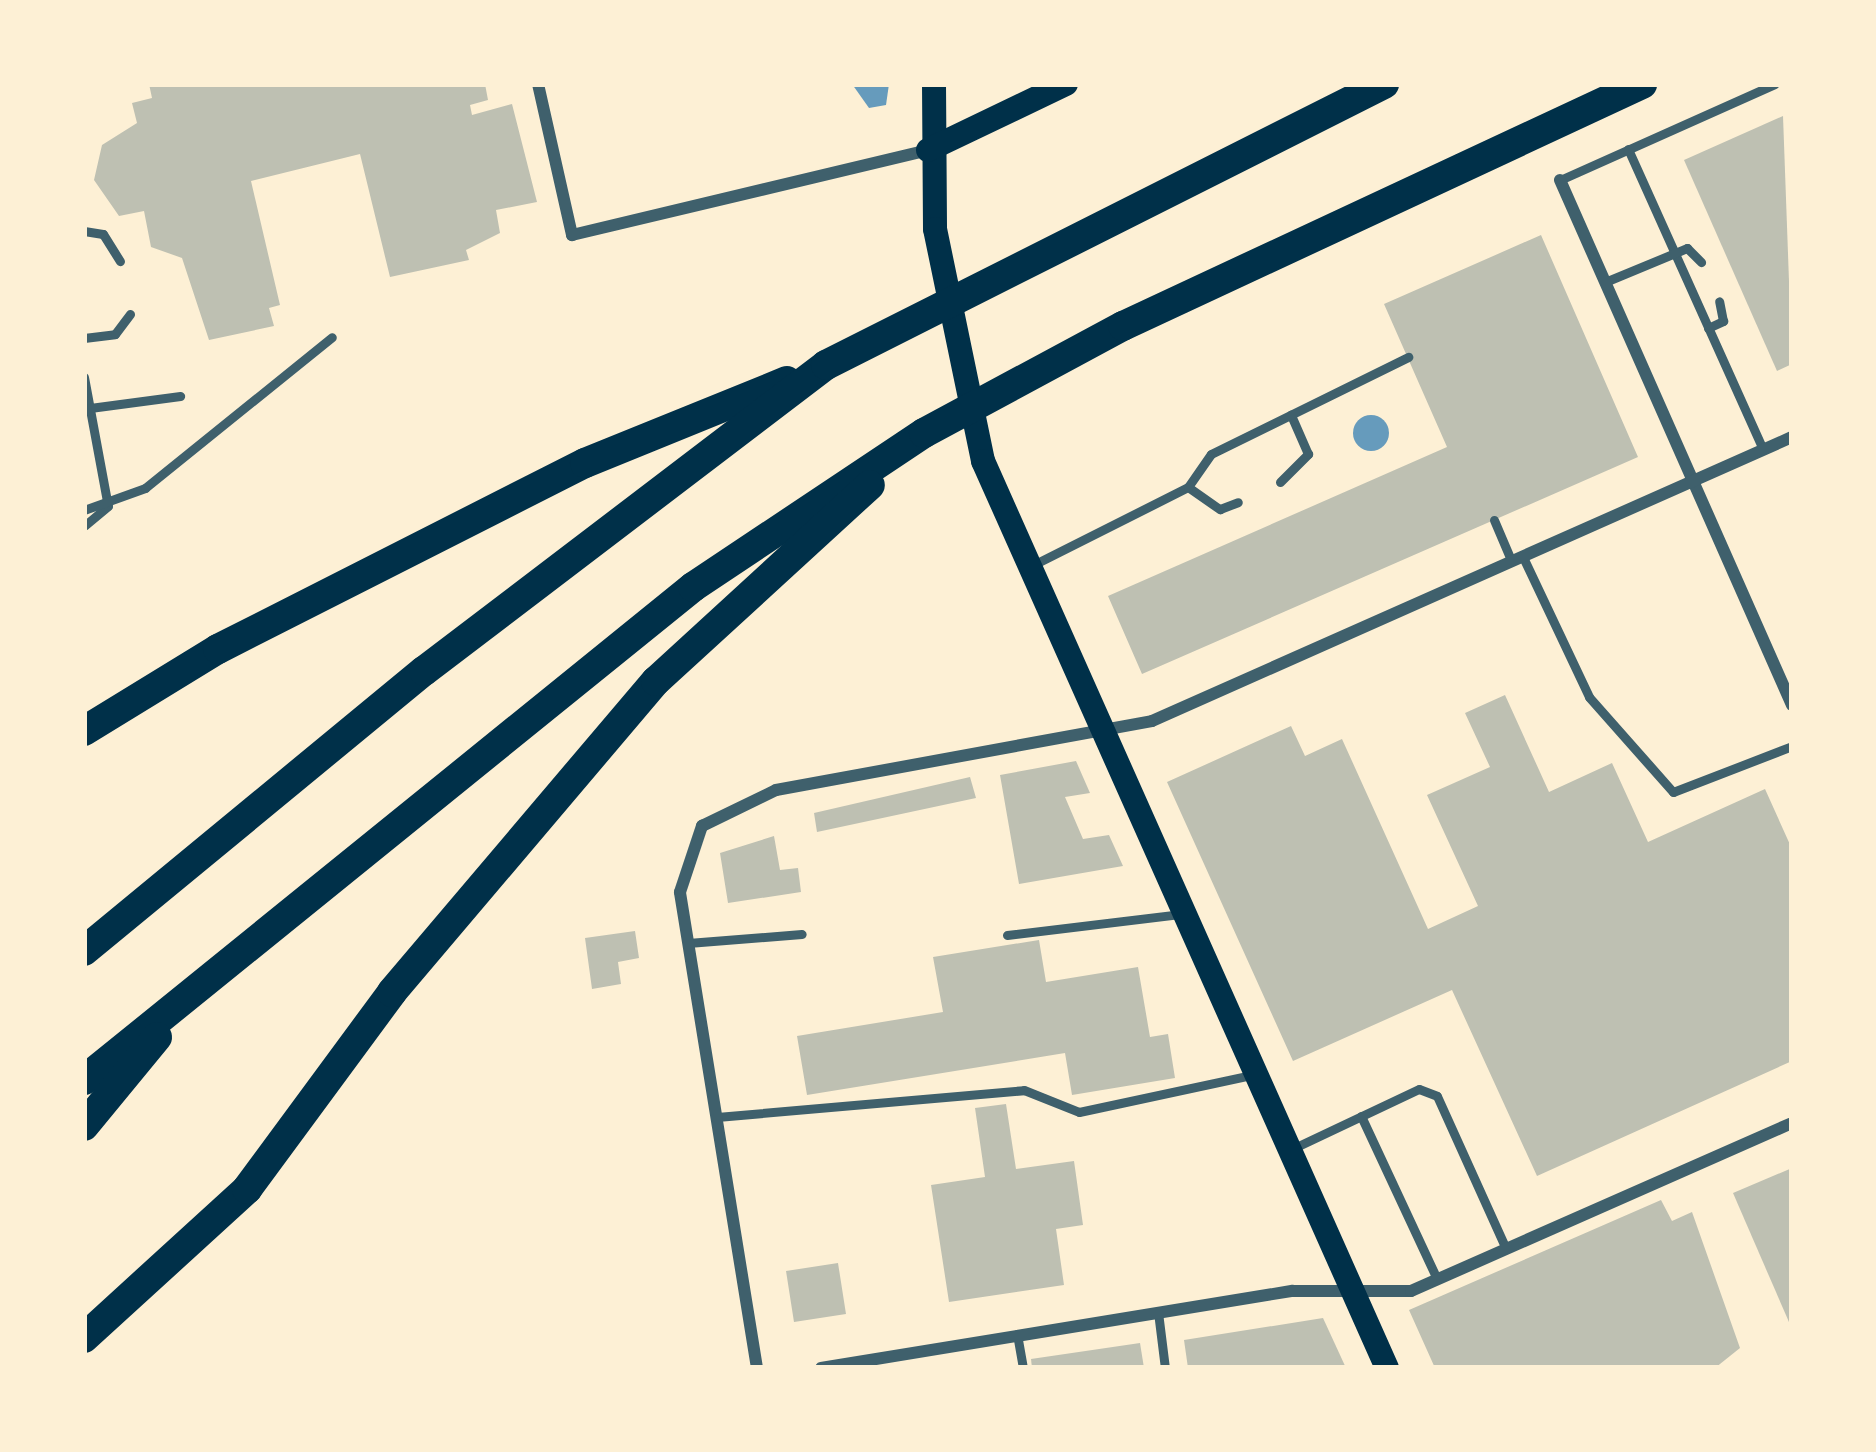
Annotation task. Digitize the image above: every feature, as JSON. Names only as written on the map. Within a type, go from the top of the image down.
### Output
[{"type":"highway","points":[[84,731],[218,649],[565,473],[826,365],[1384,84]]},
{"type":"highway","points":[[84,1080],[206,977],[776,530],[924,433],[1123,326],[1642,84]]},
{"type":"highway","points":[[84,951],[424,670],[826,365]]},
{"type":"highway","points":[[84,1338],[248,1189],[552,797],[656,681],[924,433]]},
{"type":"highway","points":[[84,1126],[206,977]]},
{"type":"main road","points":[[934,84],[928,150],[955,352],[1028,567],[1387,1368]]},
{"type":"main road","points":[[928,150],[1066,84]]},
{"type":"street","points":[[538,84],[572,235],[928,150]]},
{"type":"street","points":[[1560,180],[1792,705]]},
{"type":"street","points":[[758,1368],[688,943],[683,857],[702,826],[776,790],[1152,721],[1792,437]]},
{"type":"street","points":[[821,1368],[1159,1312],[1437,1280],[1792,1124]]},
{"type":"lane","points":[[1560,180],[1775,84]]},
{"type":"lane","points":[[1628,149],[1763,450]]},
{"type":"lane","points":[[84,231],[103,234],[120,261]]},
{"type":"lane","points":[[1605,282],[1674,253],[1696,250],[1701,262]]},
{"type":"lane","points":[[1708,328],[1723,321],[1719,301]]},
{"type":"lane","points":[[84,338],[115,334],[130,314]]},
{"type":"lane","points":[[84,526],[244,418],[332,337]]},
{"type":"lane","points":[[1028,567],[1188,487],[1211,454],[1408,357]]},
{"type":"lane","points":[[84,377],[108,506]]},
{"type":"lane","points":[[90,408],[180,396]]},
{"type":"lane","points":[[1280,482],[1308,454],[1291,415]]},
{"type":"lane","points":[[1188,487],[1220,509],[1238,502]]},
{"type":"lane","points":[[84,510],[108,506]]},
{"type":"lane","points":[[1494,520],[1589,697],[1672,792],[1792,746]]},
{"type":"lane","points":[[1007,935],[1183,913]]},
{"type":"lane","points":[[688,943],[802,934]]},
{"type":"lane","points":[[717,1118],[1024,1090],[1079,1112],[1256,1075]]},
{"type":"lane","points":[[1289,1150],[1419,1089],[1437,1096],[1506,1249]]},
{"type":"lane","points":[[1360,1116],[1437,1280]]},
{"type":"lane","points":[[1159,1312],[1165,1368]]},
{"type":"lane","points":[[1017,1334],[1023,1368]]},
{"type":"water","points":[[852,84],[889,84],[886,105],[869,108]]},
{"type":"water","points":[[1371,415],[1384,420],[1389,433],[1384,446],[1371,451],[1358,446],[1353,433],[1358,420]]},
{"type":"building","points":[[149,84],[485,84],[488,100],[470,105],[472,115],[512,104],[537,202],[496,210],[500,233],[466,250],[469,260],[390,277],[360,154],[251,181],[280,305],[269,308],[274,326],[209,340],[182,258],[151,247],[144,211],[119,216],[94,180],[102,145],[137,123],[132,103],[152,98]]},
{"type":"building","points":[[1783,116],[1792,364],[1777,371],[1684,160]]},
{"type":"building","points":[[1541,235],[1638,457],[1142,674],[1108,596],[1447,447],[1384,304]]},
{"type":"building","points":[[1505,695],[1549,792],[1612,763],[1648,842],[1765,789],[1792,849],[1792,1061],[1537,1176],[1452,990],[1293,1061],[1167,782],[1291,726],[1305,756],[1342,739],[1428,929],[1478,906],[1427,795],[1490,767],[1465,713]]},
{"type":"building","points":[[1076,761],[1090,793],[1065,797],[1083,839],[1109,835],[1123,866],[1019,884],[1000,775]]},
{"type":"building","points":[[970,777],[976,798],[817,832],[814,813]]},
{"type":"building","points":[[774,836],[780,870],[798,868],[801,892],[728,903],[720,853]]},
{"type":"building","points":[[635,931],[639,958],[618,962],[621,984],[592,989],[585,938]]},
{"type":"building","points":[[1039,940],[1046,982],[1138,967],[1150,1037],[1168,1034],[1175,1078],[1072,1095],[1065,1053],[807,1095],[797,1036],[943,1012],[933,957]]},
{"type":"building","points":[[1006,1104],[1016,1169],[1074,1161],[1083,1225],[1056,1229],[1064,1285],[949,1302],[931,1185],[985,1177],[975,1108]]},
{"type":"building","points":[[1792,1168],[1792,1329],[1733,1193]]},
{"type":"building","points":[[1661,1200],[1672,1221],[1692,1212],[1740,1348],[1715,1368],[1435,1368],[1409,1310]]},
{"type":"building","points":[[838,1263],[846,1314],[794,1322],[786,1271]]},
{"type":"building","points":[[1323,1318],[1346,1368],[1188,1368],[1184,1340]]},
{"type":"building","points":[[1140,1343],[1144,1368],[1032,1368],[1031,1359]]}]
